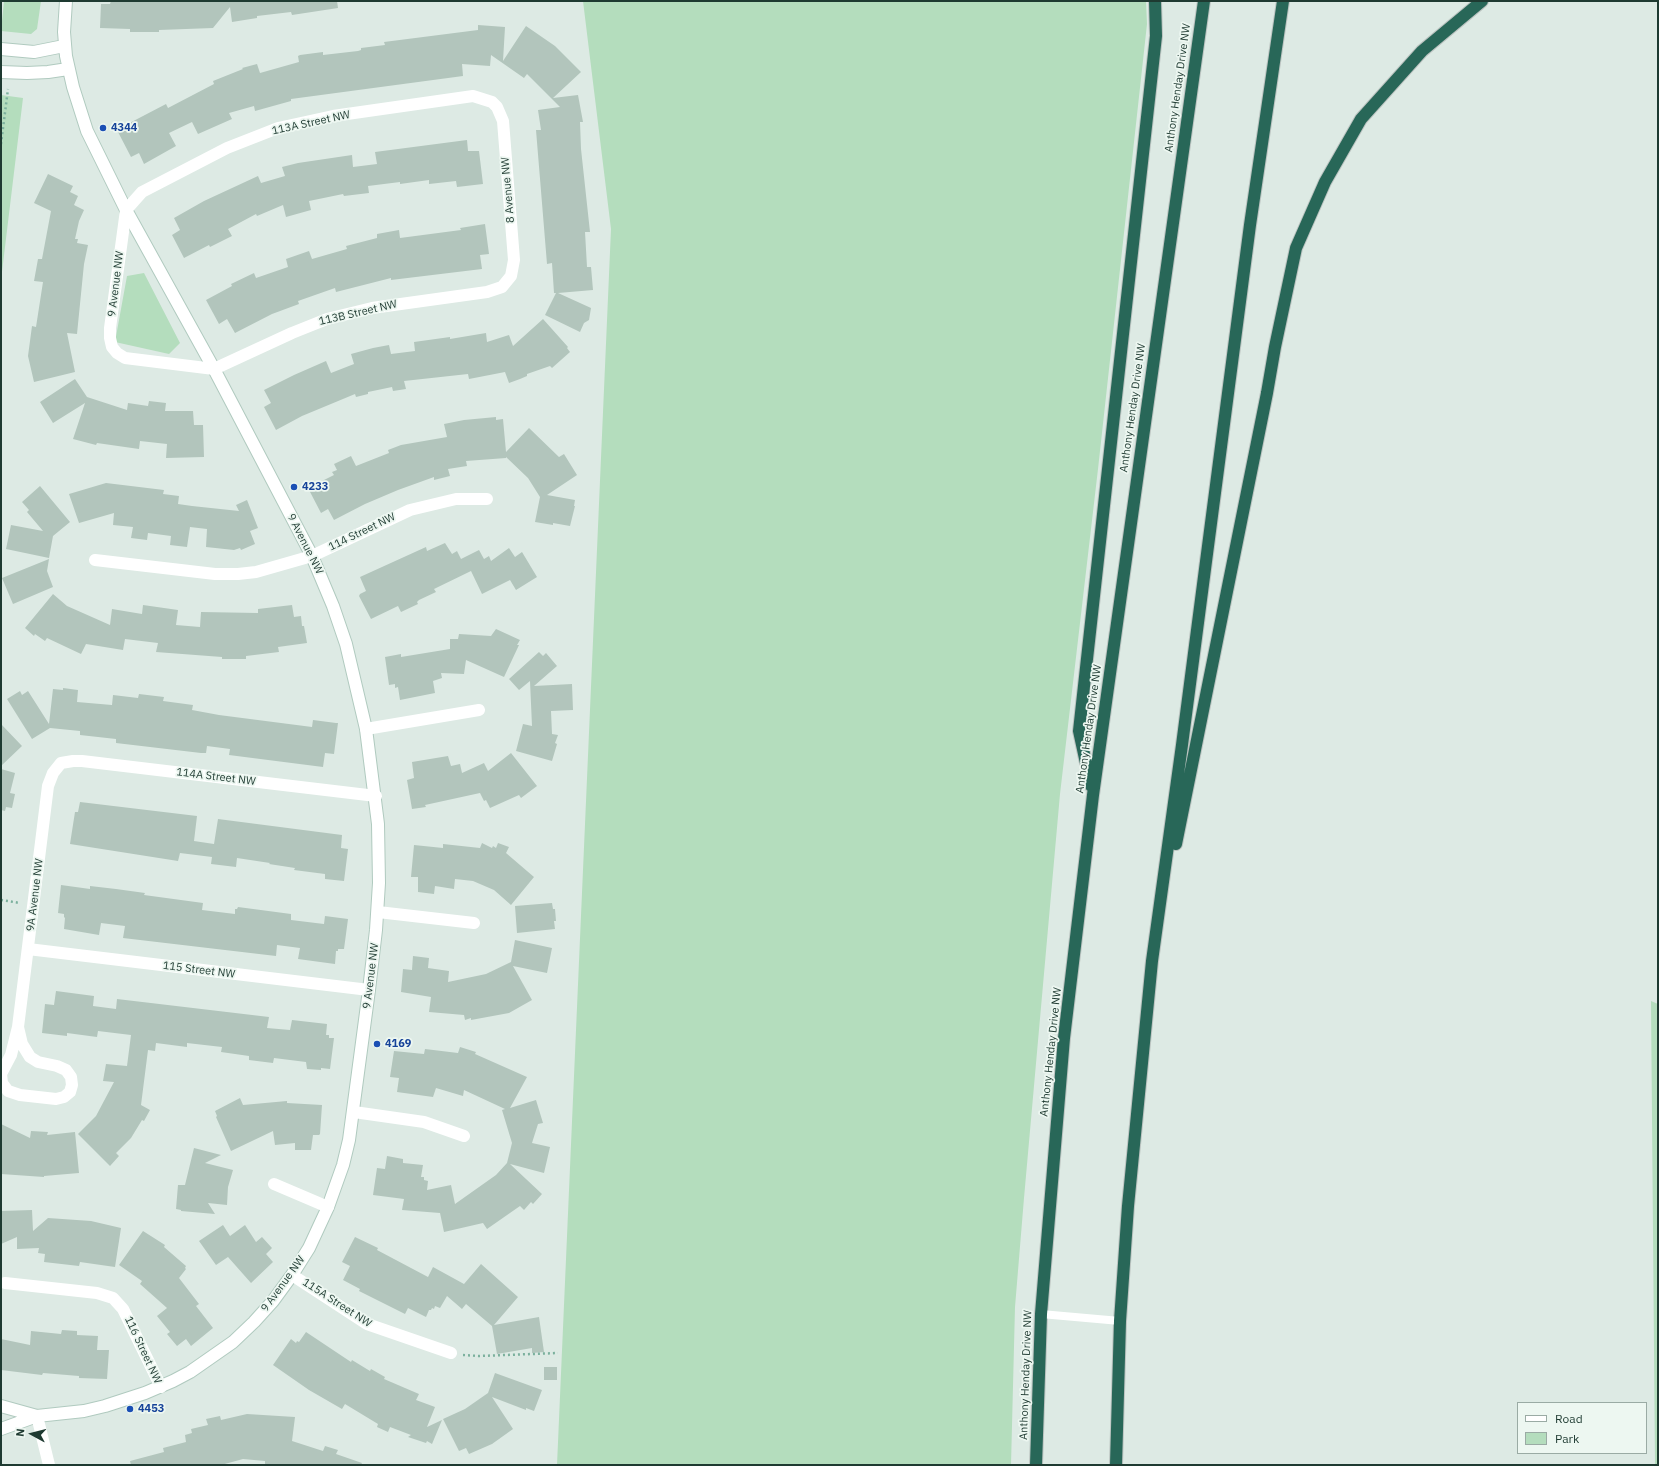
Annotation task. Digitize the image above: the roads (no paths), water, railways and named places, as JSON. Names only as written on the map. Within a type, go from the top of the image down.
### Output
[{"type":"highway","points":[[1092,795],[1079,731],[1156,36],[1155,1]]},
{"type":"highway","name":"Anthony Henday Drive NW","points":[[1036,1465],[1041,1314],[1064,1038],[1092,795],[1204,1]]},
{"type":"highway","points":[[1116,1465],[1120,1320],[1128,1206],[1152,961],[1182,745],[1250,224],[1283,1]]},
{"type":"highway","points":[[1152,961],[1296,248],[1325,182],[1361,119],[1422,51],[1482,1]]},
{"type":"street","name":"9 Avenue NW","points":[[66,1],[64,46],[68,69],[87,131],[126,210],[214,369],[312,556],[333,606],[346,644],[366,729],[376,796],[379,853],[378,912],[354,1112],[343,1166],[328,1207],[309,1248],[273,1301],[233,1342],[190,1372],[161,1387]]},
{"type":"street","points":[[1,49],[34,52],[64,46]]},
{"type":"street","points":[[1,72],[28,74],[68,69]]},
{"type":"street","name":"113A Street NW","points":[[126,210],[142,192],[227,148],[278,128],[333,116],[473,96],[492,102]]},
{"type":"street","name":"8 Avenue NW","points":[[492,102],[497,107],[503,121],[514,260],[514,268],[508,281]]},
{"type":"street","name":"9 Avenue NW","points":[[126,210],[110,328],[112,347],[117,353],[125,358],[214,369]]},
{"type":"street","name":"113B Street NW","points":[[214,369],[292,332],[327,319],[392,304],[488,292],[496,290],[508,281]]},
{"type":"street","name":"114 Street NW","points":[[95,560],[226,575],[265,570],[312,556],[410,510],[456,500],[487,499]]},
{"type":"street","points":[[366,729],[478,710]]},
{"type":"street","name":"114A Street NW","points":[[58,766],[67,762],[82,761],[376,796]]},
{"type":"street","name":"9A Avenue NW","points":[[18,1028],[22,1044],[30,1057],[38,1062],[57,1066],[66,1070],[71,1077],[72,1084],[70,1092],[64,1097],[56,1099],[20,1095],[8,1091],[2,1083],[1,1074],[11,1055],[18,1028],[48,786],[53,773],[58,766]]},
{"type":"street","points":[[378,912],[474,923]]},
{"type":"street","name":"115 Street NW","points":[[28,949],[369,990]]},
{"type":"street","points":[[354,1112],[424,1122],[464,1136]]},
{"type":"street","points":[[274,1184],[328,1207]]},
{"type":"street","name":"115A Street NW","points":[[292,1274],[367,1324],[451,1353]]},
{"type":"street","name":"116 Street NW","points":[[1,1429],[37,1416],[78,1412],[105,1406],[161,1387],[123,1309],[113,1298],[97,1293],[5,1283]]},
{"type":"street","name":"116 Street NW","points":[[1,1406],[37,1416]]},
{"type":"street","points":[[37,1416],[49,1465]]},
{"type":"lane","points":[[1041,1314],[1120,1320]]},
{"type":"place","name":"4344","points":[[103,128]]},
{"type":"place","name":"4233","points":[[294,487]]},
{"type":"place","name":"4169","points":[[377,1044]]},
{"type":"place","name":"4453","points":[[130,1409]]}]
